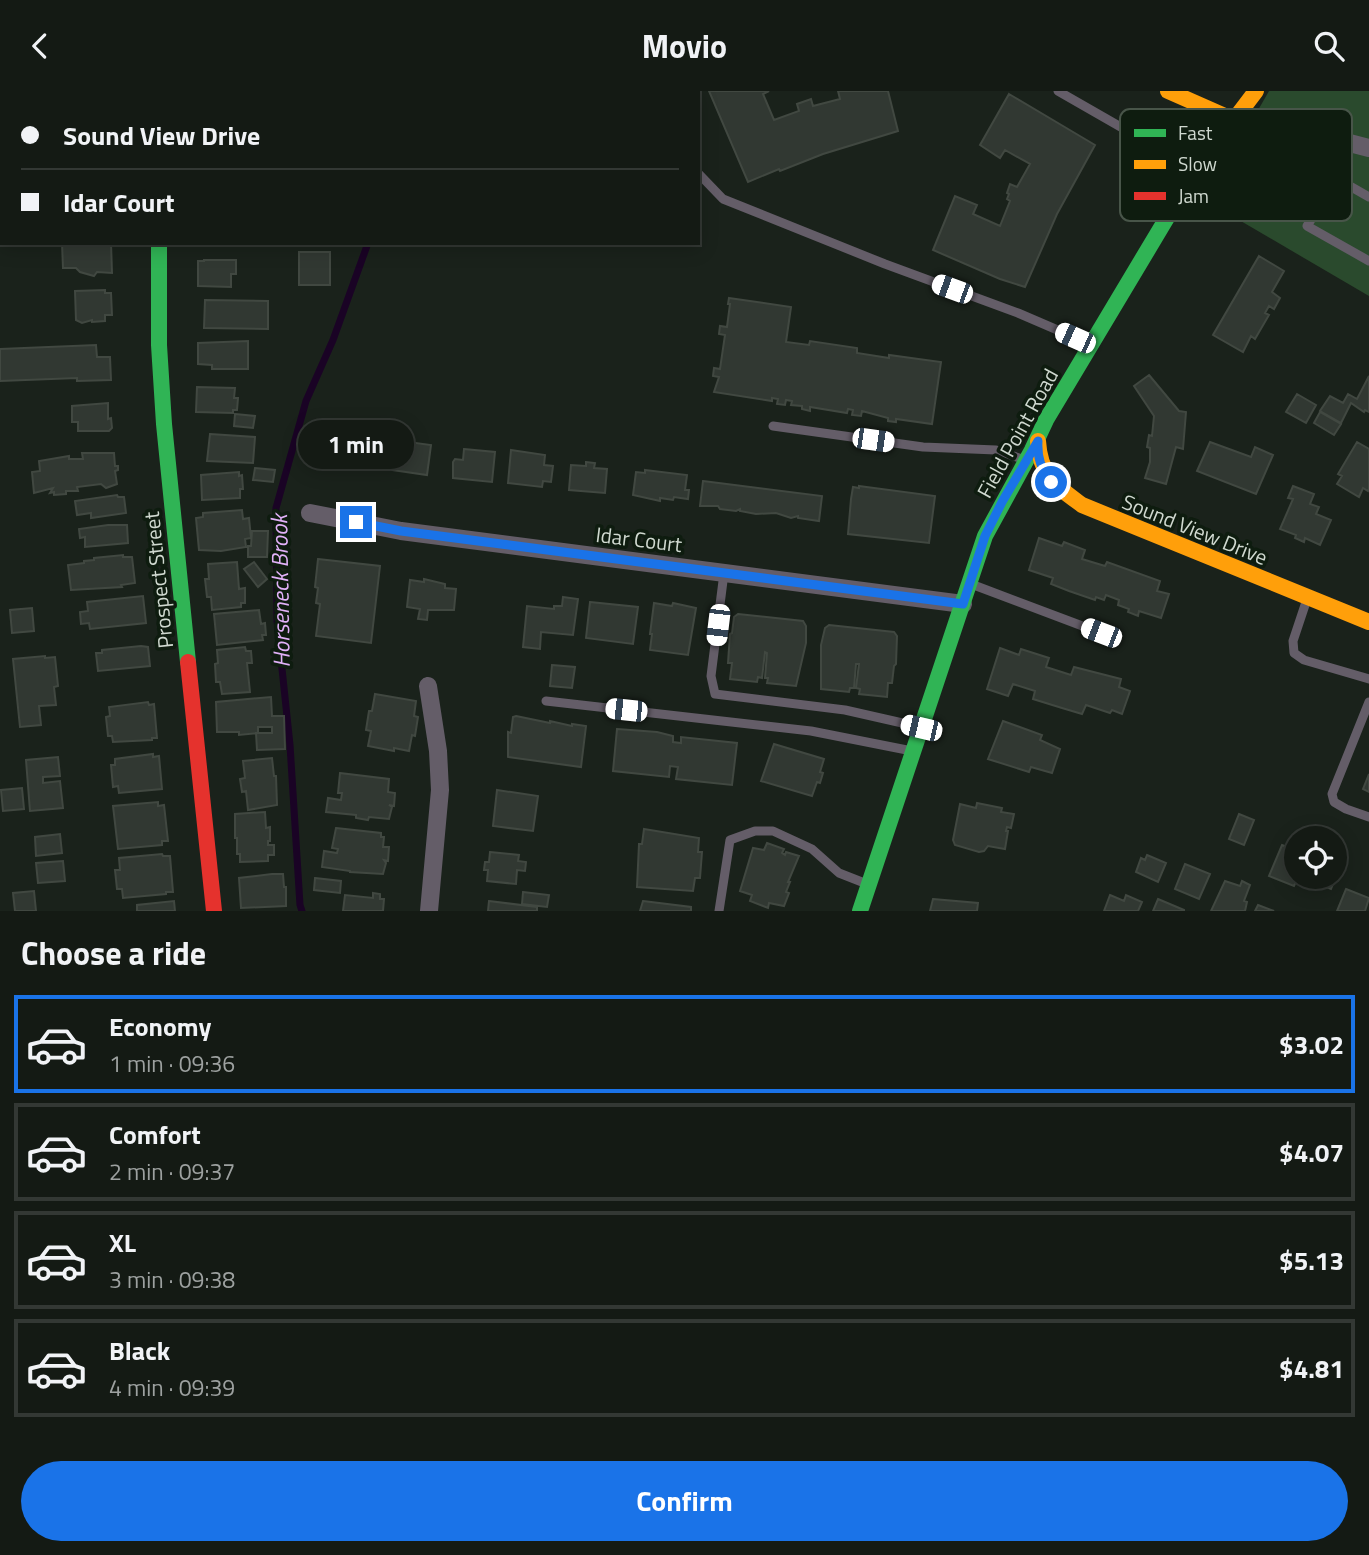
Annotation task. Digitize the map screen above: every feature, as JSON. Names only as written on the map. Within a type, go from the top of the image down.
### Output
[{"type":"main road","points":[[1168,91],[1209,109]]},
{"type":"main road","name":"Field Point Road","points":[[1242,109],[1256,91]]},
{"type":"main road","name":"Field Point Road","points":[[860,911],[985,536],[1038,441],[1046,420],[1165,221]]},
{"type":"main road","name":"Prospect Street","points":[[159,245],[159,345],[164,424],[214,911]]},
{"type":"main road","name":"Sound View Drive","points":[[1038,441],[1042,470],[1051,482],[1082,505],[1369,622]]},
{"type":"street","points":[[1352,143],[1369,148]]},
{"type":"street","name":"Idar Court","points":[[310,513],[401,531],[963,604]]},
{"type":"street","points":[[428,687],[438,751],[440,790],[429,911]]},
{"type":"lane","points":[[1058,91],[1120,126]]},
{"type":"lane","points":[[700,175],[723,199],[885,264],[1018,313],[1091,345]]},
{"type":"lane","points":[[1352,187],[1369,197]]},
{"type":"lane","points":[[1310,221],[1307,226],[1369,261]]},
{"type":"lane","points":[[773,426],[923,447],[996,450],[1027,460]]},
{"type":"lane","points":[[724,573],[711,676],[715,694],[845,710],[921,728]]},
{"type":"lane","points":[[970,583],[1101,633]]},
{"type":"lane","points":[[1307,597],[1293,641],[1294,653],[1304,660],[1369,680]]},
{"type":"lane","points":[[546,701],[811,731],[913,751]]},
{"type":"lane","points":[[1369,702],[1332,794],[1334,802],[1346,810],[1369,817]]},
{"type":"lane","points":[[719,911],[730,840],[755,831],[773,831],[812,849],[838,873],[869,885]]},
{"type":"green space","points":[[1269,91],[1369,91],[1369,296],[1241,221],[1352,221],[1352,109],[1259,109]]},
{"type":"building","points":[[709,91],[769,91],[763,94],[774,120],[799,111],[797,104],[811,99],[813,106],[840,99],[838,91],[888,91],[898,131],[823,154],[748,182]]},
{"type":"building","points":[[1009,94],[1095,145],[1057,214],[1025,287],[933,250],[955,196],[977,205],[973,214],[1000,226],[1010,201],[1007,199],[1007,193],[1010,184],[1017,187],[1030,164],[1005,150],[1000,158],[980,145]]},
{"type":"building","points":[[62,245],[111,245],[112,273],[97,272],[94,276],[76,268],[63,268]]},
{"type":"building","points":[[299,252],[330,252],[330,285],[299,285]]},
{"type":"building","points":[[1259,256],[1284,271],[1272,292],[1280,298],[1274,309],[1269,306],[1265,313],[1269,315],[1255,339],[1251,336],[1243,352],[1213,335]]},
{"type":"building","points":[[236,260],[236,274],[231,274],[231,287],[198,286],[198,261]]},
{"type":"building","points":[[105,290],[105,293],[111,293],[112,315],[105,315],[105,321],[92,320],[82,323],[76,320],[75,291]]},
{"type":"building","points":[[729,298],[791,307],[786,342],[809,345],[810,341],[857,348],[857,353],[941,362],[932,424],[896,419],[896,422],[888,421],[888,418],[862,411],[861,416],[852,415],[853,410],[848,409],[847,413],[810,407],[810,411],[802,409],[802,406],[791,405],[792,401],[786,400],[785,405],[777,404],[778,399],[772,398],[772,401],[714,392],[719,377],[713,376],[714,368],[720,369],[725,335],[719,334],[720,326],[727,327]]},
{"type":"building","points":[[205,300],[268,301],[268,329],[204,328]]},
{"type":"building","points":[[248,341],[248,369],[212,369],[212,365],[198,364],[198,343]]},
{"type":"building","points":[[96,345],[97,357],[110,357],[111,380],[77,381],[77,378],[0,381],[0,349]]},
{"type":"building","points":[[1149,375],[1179,411],[1186,412],[1183,449],[1176,447],[1166,484],[1145,478],[1150,462],[1150,448],[1147,447],[1149,435],[1152,436],[1154,416],[1134,386]]},
{"type":"building","points":[[1369,376],[1369,412],[1364,412],[1351,403],[1341,423],[1320,411],[1330,396],[1343,403],[1348,394],[1357,399]]},
{"type":"building","points":[[197,387],[235,388],[237,410],[233,410],[233,413],[196,412]]},
{"type":"building","points":[[1297,394],[1316,405],[1306,423],[1286,412]]},
{"type":"building","points":[[108,403],[108,419],[111,418],[112,428],[109,431],[78,431],[78,422],[72,422],[72,406]]},
{"type":"building","points":[[1320,412],[1341,424],[1334,435],[1314,423]]},
{"type":"building","points":[[235,414],[255,416],[253,428],[234,426]]},
{"type":"building","points":[[210,434],[255,437],[253,463],[207,461]]},
{"type":"building","points":[[404,437],[409,438],[408,442],[431,445],[427,475],[371,467],[375,440],[403,443]]},
{"type":"building","points":[[1210,442],[1251,457],[1255,447],[1273,455],[1256,494],[1197,471]]},
{"type":"building","points":[[1357,442],[1369,449],[1369,489],[1368,491],[1363,488],[1359,497],[1337,484],[1342,476],[1338,474]]},
{"type":"building","points":[[464,449],[495,452],[492,482],[453,478],[453,462],[455,459],[463,460]]},
{"type":"building","points":[[511,450],[545,455],[544,465],[553,466],[551,482],[543,481],[542,487],[508,483]]},
{"type":"building","points":[[82,453],[114,453],[115,466],[118,466],[115,471],[117,484],[106,488],[101,484],[77,487],[78,491],[66,491],[66,494],[54,495],[54,492],[50,493],[53,488],[34,493],[32,472],[40,471],[39,461],[69,456],[69,459],[83,459]]},
{"type":"building","points":[[586,462],[595,463],[594,468],[607,469],[605,493],[569,490],[571,465],[586,466]]},
{"type":"building","points":[[255,468],[275,470],[273,482],[253,480]]},
{"type":"building","points":[[645,470],[687,475],[685,490],[689,490],[688,499],[660,498],[660,501],[633,495],[636,472],[645,473]]},
{"type":"building","points":[[239,472],[239,476],[242,475],[243,489],[240,489],[240,498],[202,500],[201,475]]},
{"type":"building","points":[[703,481],[822,496],[819,521],[798,516],[791,518],[776,513],[756,514],[740,509],[736,511],[720,509],[718,506],[700,506]]},
{"type":"building","points":[[1293,486],[1314,494],[1310,504],[1319,507],[1316,514],[1331,520],[1320,545],[1305,538],[1304,542],[1295,538],[1296,535],[1280,529],[1293,499],[1288,498]]},
{"type":"building","points":[[853,487],[935,496],[929,543],[848,534]]},
{"type":"building","points":[[117,495],[124,497],[126,513],[91,518],[91,513],[77,515],[75,501]]},
{"type":"building","points":[[242,510],[243,519],[249,518],[251,538],[245,539],[246,547],[221,551],[199,550],[196,518],[203,517],[203,513]]},
{"type":"building","points":[[127,525],[128,543],[85,547],[85,537],[80,538],[79,529]]},
{"type":"building","points":[[252,531],[268,531],[267,557],[248,557]]},
{"type":"building","points":[[1039,538],[1062,546],[1064,542],[1085,550],[1082,559],[1105,566],[1107,562],[1160,581],[1157,591],[1169,594],[1161,618],[1139,611],[1138,616],[1128,612],[1129,609],[1118,605],[1119,600],[1106,595],[1104,600],[1096,597],[1095,600],[1069,591],[1051,584],[1053,578],[1029,570]]},
{"type":"building","points":[[123,555],[132,557],[135,583],[121,585],[122,587],[71,590],[68,565],[84,563],[94,558]]},
{"type":"building","points":[[318,559],[380,566],[371,643],[316,636],[320,604],[316,603],[318,588],[315,587]]},
{"type":"building","points":[[237,562],[239,589],[245,588],[245,603],[241,603],[241,607],[212,610],[205,579],[209,579],[208,564]]},
{"type":"building","points":[[254,562],[267,579],[258,587],[244,569]]},
{"type":"building","points":[[424,579],[445,584],[445,588],[456,589],[454,610],[428,610],[427,620],[418,619],[420,609],[407,607],[410,580],[424,582]]},
{"type":"building","points":[[143,596],[146,623],[90,629],[89,623],[81,624],[80,612],[88,611],[87,602]]},
{"type":"building","points":[[563,597],[578,599],[573,635],[541,632],[540,649],[523,647],[527,606],[554,609],[554,606],[562,606]]},
{"type":"building","points":[[590,602],[638,607],[633,644],[586,638]]},
{"type":"building","points":[[654,603],[672,606],[673,603],[696,608],[688,655],[650,650]]},
{"type":"building","points":[[32,608],[34,631],[12,633],[10,610]]},
{"type":"building","points":[[259,610],[261,624],[265,623],[266,635],[262,635],[263,640],[217,645],[214,614]]},
{"type":"building","points":[[738,614],[803,621],[806,626],[806,643],[796,686],[767,683],[765,652],[762,678],[758,677],[757,682],[730,679],[730,634],[734,617]]},
{"type":"building","points":[[829,625],[894,632],[897,636],[896,664],[892,683],[888,683],[887,697],[859,694],[860,689],[856,688],[859,664],[856,664],[854,688],[850,688],[849,692],[821,689],[821,645],[825,628]]},
{"type":"building","points":[[148,647],[150,666],[98,671],[96,653]]},
{"type":"building","points":[[245,647],[246,651],[251,651],[252,663],[247,663],[250,692],[222,694],[220,682],[216,682],[217,650]]},
{"type":"building","points":[[1000,648],[1019,655],[1021,649],[1049,658],[1046,667],[1071,675],[1074,667],[1121,679],[1119,687],[1130,691],[1122,714],[1086,705],[1082,714],[1033,699],[1035,691],[1013,684],[1008,696],[987,689]]},
{"type":"building","points":[[55,657],[58,686],[54,687],[56,705],[39,706],[41,725],[20,727],[13,659]]},
{"type":"building","points":[[552,665],[575,667],[572,688],[550,686]]},
{"type":"building","points":[[375,694],[416,701],[414,716],[418,717],[409,751],[368,746],[371,731],[366,730]]},
{"type":"building","points":[[271,697],[272,716],[284,716],[285,749],[257,750],[256,733],[239,735],[239,732],[217,732],[216,702]],"holes":[[[258,727],[272,727],[272,733],[258,733]]]},
{"type":"building","points":[[148,702],[149,705],[154,704],[157,738],[113,742],[112,736],[108,736],[106,717],[110,716],[109,707]]},
{"type":"building","points":[[513,717],[550,723],[586,726],[581,767],[508,757],[508,732],[511,733]]},
{"type":"building","points":[[1003,721],[1042,735],[1040,740],[1060,749],[1052,773],[1031,767],[1029,772],[988,759]]},
{"type":"building","points":[[617,729],[657,732],[673,736],[673,742],[681,743],[681,737],[737,743],[732,785],[676,779],[678,767],[670,766],[669,777],[613,771]]},
{"type":"building","points":[[774,744],[824,759],[820,783],[817,782],[812,796],[761,781]]},
{"type":"building","points":[[153,754],[153,757],[159,756],[162,789],[119,793],[118,786],[113,787],[111,765],[115,765],[115,759]]},
{"type":"building","points":[[58,757],[60,776],[43,777],[43,783],[60,781],[63,808],[30,811],[26,760]]},
{"type":"building","points":[[272,758],[277,805],[248,810],[246,791],[242,792],[240,779],[245,778],[243,761]]},
{"type":"building","points":[[340,773],[389,779],[388,792],[395,793],[394,806],[389,805],[392,807],[389,819],[369,817],[368,820],[356,818],[356,815],[326,812],[328,798],[341,800],[342,793],[338,793]]},
{"type":"building","points":[[1369,774],[1369,792],[1363,789]]},
{"type":"building","points":[[22,788],[24,809],[3,811],[1,790]]},
{"type":"building","points":[[497,790],[538,796],[533,831],[493,826]]},
{"type":"building","points":[[158,802],[158,806],[164,805],[168,841],[162,841],[162,845],[118,849],[113,806]]},
{"type":"building","points":[[977,803],[1002,808],[1001,812],[1014,814],[1011,828],[1007,827],[1005,849],[988,846],[979,852],[955,845],[953,840],[960,804],[976,808]]},
{"type":"building","points":[[265,812],[266,828],[270,827],[268,845],[274,845],[274,855],[268,855],[268,861],[240,862],[235,838],[235,814]]},
{"type":"building","points":[[1239,814],[1254,820],[1244,845],[1229,839]]},
{"type":"building","points":[[336,828],[381,833],[381,837],[384,837],[383,847],[389,847],[383,874],[322,867],[324,851],[337,853],[338,849],[332,848]]},
{"type":"building","points":[[644,829],[699,838],[698,852],[702,852],[700,878],[695,878],[693,891],[637,887],[639,844],[642,844]]},
{"type":"building","points":[[60,834],[62,853],[36,856],[35,837]]},
{"type":"building","points":[[767,843],[784,849],[782,853],[785,855],[786,852],[799,856],[788,882],[786,892],[789,893],[784,906],[769,903],[768,908],[750,901],[752,895],[740,891],[753,848],[764,850]]},
{"type":"building","points":[[1282,845],[1284,846],[1284,882],[1269,876]]},
{"type":"building","points":[[490,852],[519,855],[518,861],[526,862],[525,871],[517,870],[516,884],[487,881],[488,870],[484,870],[485,862],[489,862]]},
{"type":"building","points":[[162,854],[170,856],[173,892],[123,898],[122,889],[117,889],[115,870],[120,870],[119,858]]},
{"type":"building","points":[[1147,855],[1166,863],[1158,882],[1136,872],[1141,858],[1145,860]]},
{"type":"building","points":[[63,861],[65,881],[38,883],[36,863]]},
{"type":"building","points":[[1185,864],[1210,874],[1199,899],[1175,889]]},
{"type":"building","points":[[283,874],[286,906],[241,908],[239,878]]},
{"type":"building","points":[[315,878],[341,881],[340,893],[314,890]]},
{"type":"building","points":[[1225,881],[1240,886],[1242,881],[1250,885],[1244,901],[1247,902],[1245,911],[1211,911]]},
{"type":"building","points":[[1346,889],[1369,898],[1365,911],[1337,911]]},
{"type":"building","points":[[34,891],[36,911],[15,911],[13,893]]},
{"type":"building","points":[[523,892],[549,895],[547,907],[522,904]]},
{"type":"building","points":[[373,893],[380,894],[380,899],[384,899],[383,911],[343,911],[345,895],[373,898]]},
{"type":"building","points":[[1110,895],[1124,901],[1126,895],[1142,902],[1138,911],[1104,911]]},
{"type":"building","points":[[933,899],[978,903],[977,911],[930,911]]},
{"type":"building","points":[[1158,899],[1184,910],[1184,911],[1153,911]]},
{"type":"building","points":[[174,901],[175,911],[137,911],[137,905]]},
{"type":"building","points":[[489,901],[537,907],[537,911],[488,911]]},
{"type":"building","points":[[643,901],[691,907],[691,911],[640,911]]},
{"type":"building","points":[[1258,905],[1274,911],[1255,911]]},
{"type":"waterway","name":"Horseneck Brook","points":[[302,911],[290,745],[277,621],[276,508],[306,401],[333,340],[367,245]]},
{"type":"traffic: fast","points":[[860,911],[985,536],[1046,420],[1165,221]]},
{"type":"traffic: fast","points":[[159,245],[159,345],[164,424],[188,662]]},
{"type":"traffic: slow","points":[[1168,91],[1209,109]]},
{"type":"traffic: slow","points":[[1242,109],[1256,91]]},
{"type":"traffic: slow","points":[[1038,441],[1046,472],[1064,492],[1082,505],[1369,622]]},
{"type":"traffic: jam","points":[[188,662],[214,911]]},
{"type":"route","points":[[356,522],[401,531],[963,604],[985,536],[1038,441],[1042,470],[1051,482]]}]
